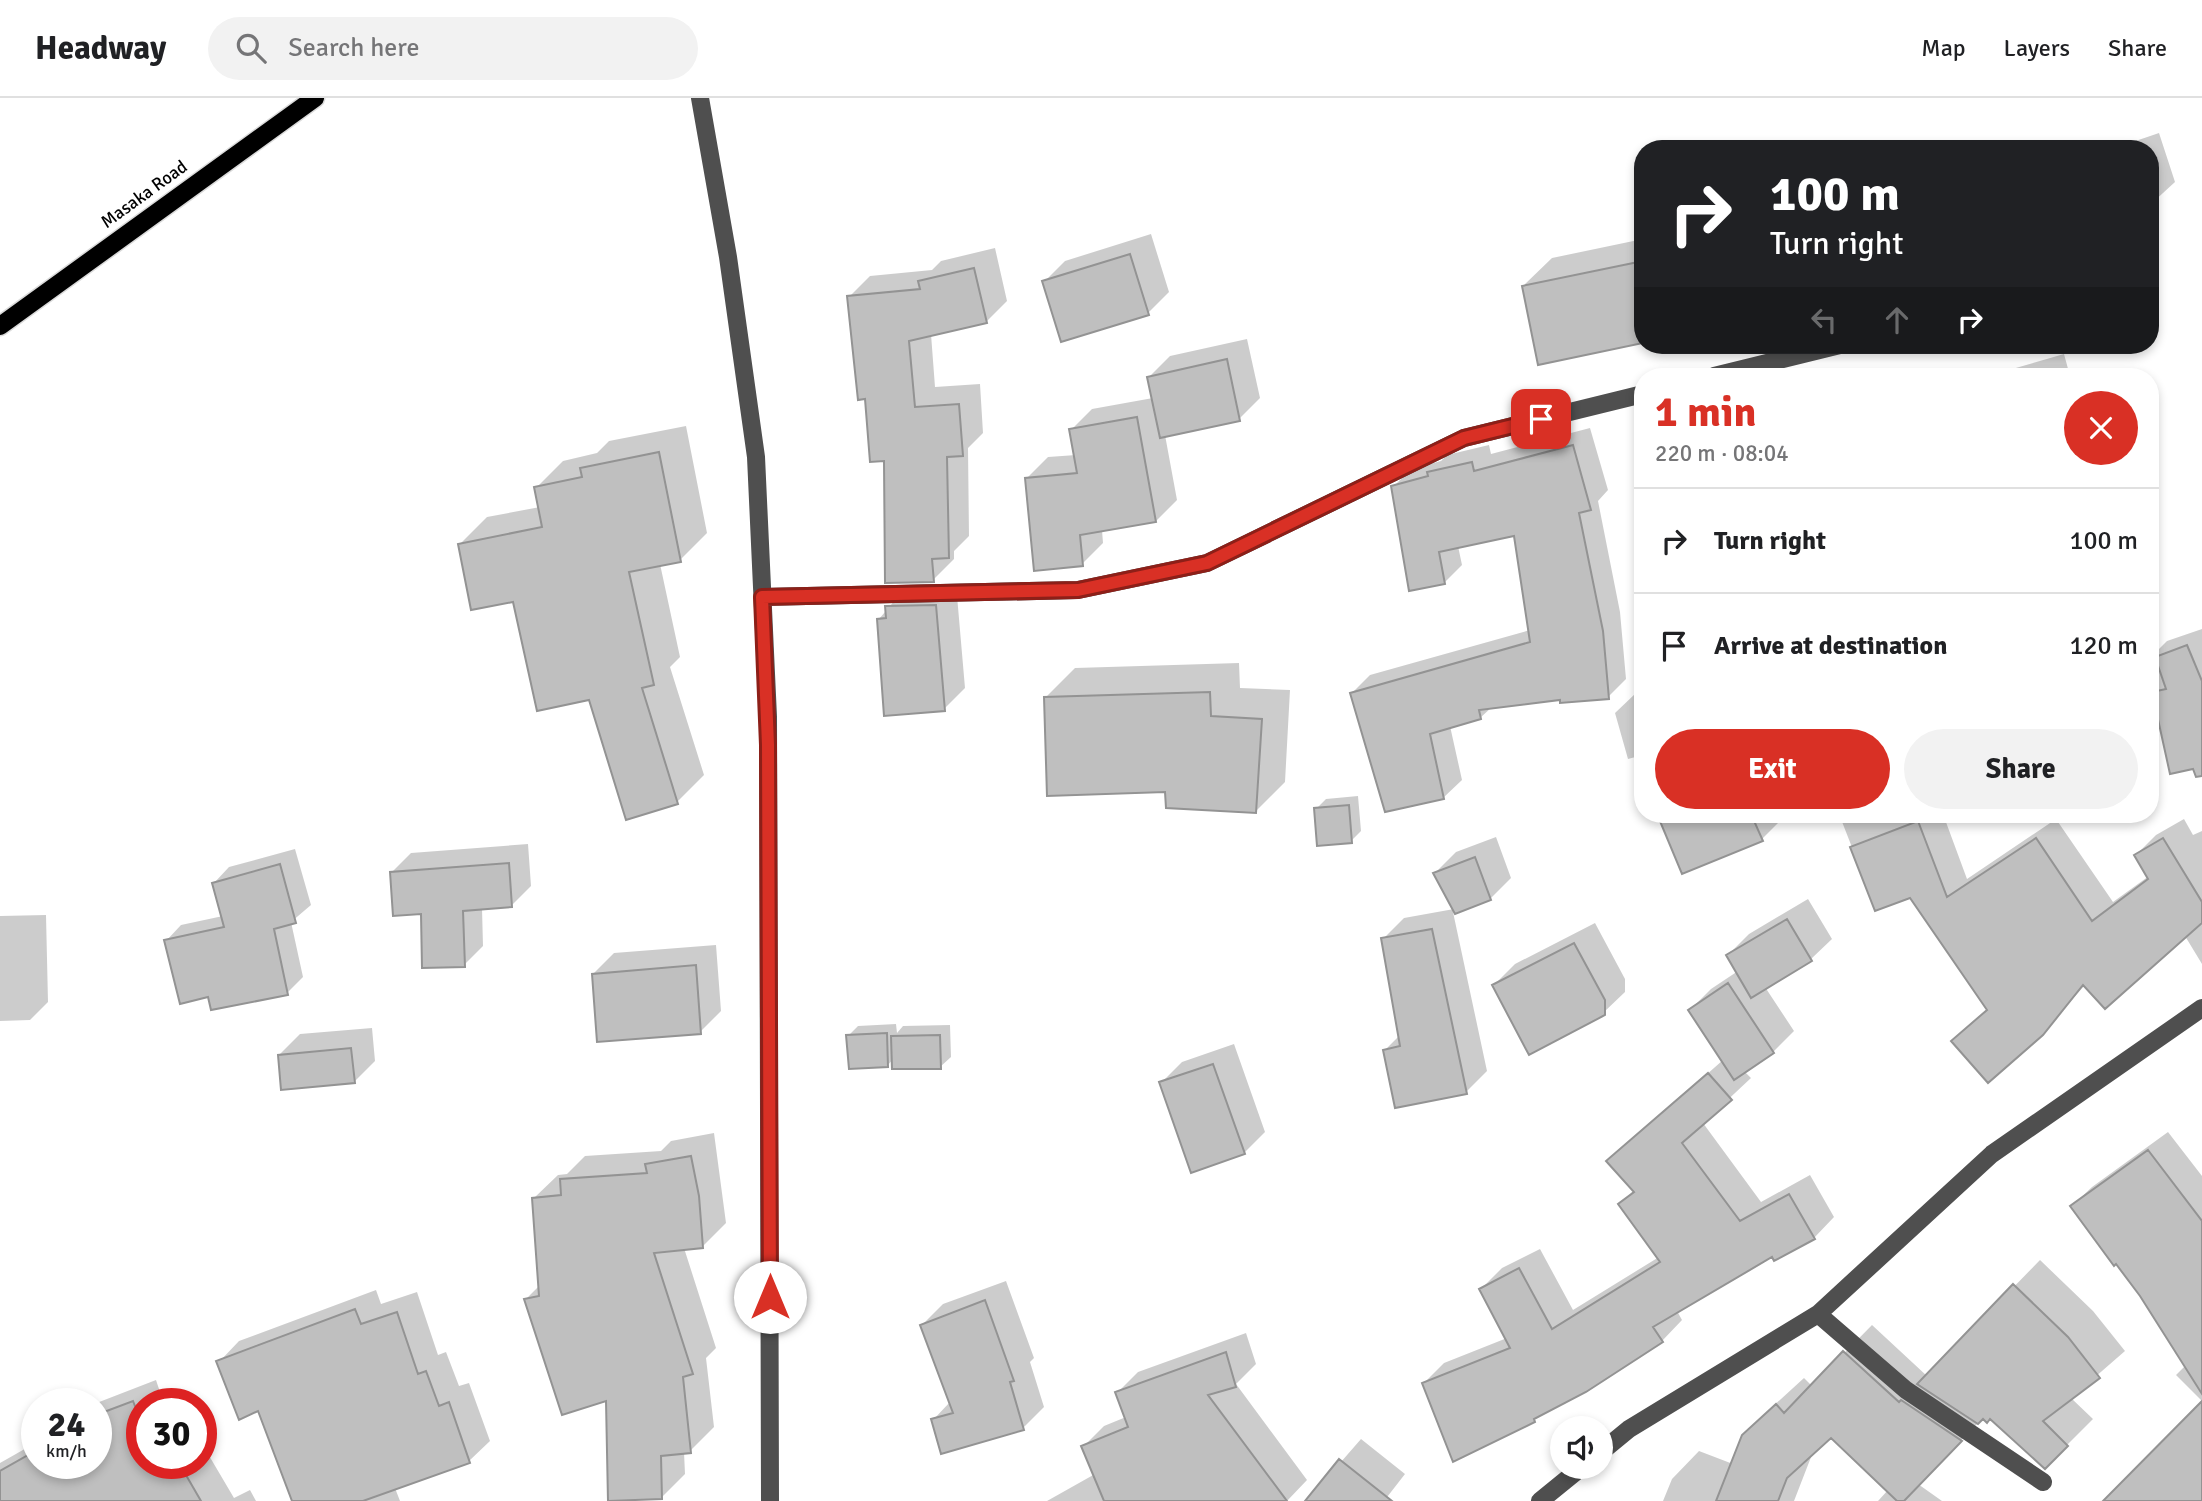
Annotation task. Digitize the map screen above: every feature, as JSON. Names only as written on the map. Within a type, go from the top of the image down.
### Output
[{"type":"main road","name":"Masaka Road","points":[[0,326],[315,98]]},
{"type":"street","points":[[700,98],[728,257],[756,457],[768,745],[770,1501]]},
{"type":"street","points":[[1747,368],[1803,354]]},
{"type":"street","points":[[762,597],[1078,590],[1207,563],[1464,438],[1634,396]]},
{"type":"street","points":[[1613,1442],[1629,1429],[1818,1314],[1992,1154],[2202,1008]]},
{"type":"street","points":[[1818,1314],[1906,1390],[2043,1482]]},
{"type":"street","points":[[1540,1501],[1567,1479]]},
{"type":"building","points":[[1130,254],[1149,315],[1061,342],[1042,281]]},
{"type":"building","points":[[1634,263],[1634,345],[1538,365],[1522,286]]},
{"type":"building","points":[[974,268],[987,323],[909,341],[915,407],[959,404],[963,456],[947,457],[949,558],[932,559],[934,582],[885,583],[884,461],[870,462],[865,399],[858,400],[847,296],[920,289],[918,281]]},
{"type":"building","points":[[1227,359],[1240,421],[1160,438],[1147,377]]},
{"type":"building","points":[[1137,417],[1156,522],[1080,535],[1083,566],[1034,571],[1025,478],[1077,473],[1069,429]]},
{"type":"building","points":[[1573,445],[1591,510],[1579,513],[1603,631],[1609,699],[1560,703],[1560,700],[1479,710],[1481,719],[1430,734],[1444,799],[1385,812],[1350,693],[1530,642],[1514,536],[1439,552],[1445,584],[1409,591],[1391,486],[1428,476],[1427,472],[1472,462],[1474,471]]},
{"type":"building","points":[[659,452],[681,562],[629,572],[654,685],[642,688],[678,804],[626,820],[589,700],[537,711],[513,602],[471,610],[458,544],[542,527],[534,487],[582,477],[580,468]]},
{"type":"building","points":[[936,605],[945,711],[884,716],[877,619],[886,618],[885,606]]},
{"type":"building","points":[[2187,645],[2202,681],[2202,776],[2196,777],[2193,769],[2170,774],[2159,724],[2159,690],[2166,689],[2159,669],[2159,656]]},
{"type":"building","points":[[1210,692],[1211,716],[1262,719],[1256,813],[1166,808],[1165,792],[1047,796],[1044,697]]},
{"type":"building","points":[[1349,805],[1352,843],[1317,846],[1314,808]]},
{"type":"building","points":[[1661,823],[1755,823],[1763,841],[1682,874]]},
{"type":"building","points":[[1919,823],[1947,897],[2036,838],[2092,921],[2148,879],[2134,855],[2163,838],[2202,902],[2202,923],[2105,1009],[2083,985],[2043,1035],[1988,1083],[1951,1041],[1987,1010],[1910,898],[1875,911],[1850,847]]},
{"type":"building","points":[[1475,857],[1491,900],[1455,914],[1433,873]]},
{"type":"building","points":[[509,863],[512,907],[463,911],[465,967],[422,968],[421,914],[393,916],[390,872]]},
{"type":"building","points":[[280,864],[296,923],[274,929],[288,995],[211,1010],[208,997],[180,1004],[164,940],[224,927],[212,883]]},
{"type":"building","points":[[1787,919],[1812,961],[1751,998],[1726,955]]},
{"type":"building","points":[[1432,929],[1467,1094],[1395,1108],[1383,1050],[1400,1046],[1381,938]]},
{"type":"building","points":[[1574,943],[1605,1000],[1605,1015],[1529,1055],[1492,985]]},
{"type":"building","points":[[696,965],[701,1034],[597,1042],[592,974]]},
{"type":"building","points":[[1728,983],[1774,1053],[1734,1080],[1688,1010]]},
{"type":"building","points":[[887,1033],[888,1067],[849,1069],[846,1035]]},
{"type":"building","points":[[940,1035],[941,1069],[892,1069],[891,1036]]},
{"type":"building","points":[[351,1048],[355,1083],[281,1090],[278,1055]]},
{"type":"building","points":[[1213,1064],[1245,1154],[1191,1173],[1159,1082]]},
{"type":"building","points":[[1708,1073],[1732,1100],[1682,1143],[1740,1221],[1789,1194],[1815,1239],[1774,1261],[1772,1257],[1653,1327],[1663,1342],[1586,1392],[1534,1419],[1535,1422],[1453,1462],[1422,1383],[1510,1348],[1479,1289],[1519,1268],[1552,1329],[1660,1262],[1618,1204],[1634,1192],[1606,1161]]},
{"type":"building","points":[[2148,1150],[2202,1221],[2202,1394],[2140,1296],[2116,1264],[2114,1266],[2070,1206]]},
{"type":"building","points":[[691,1156],[699,1196],[703,1248],[654,1253],[693,1374],[683,1377],[691,1453],[661,1456],[662,1499],[608,1501],[606,1401],[562,1415],[524,1299],[539,1296],[532,1198],[561,1195],[560,1179],[647,1173],[645,1164]]},
{"type":"building","points":[[2013,1284],[2068,1337],[2100,1378],[2043,1421],[2068,1446],[2045,1469],[1990,1419],[1987,1423],[1983,1419],[1978,1424],[1917,1384]]},
{"type":"building","points":[[985,1300],[1014,1381],[1010,1382],[1024,1430],[941,1454],[931,1419],[953,1413],[920,1325]]},
{"type":"building","points":[[355,1309],[361,1324],[397,1312],[418,1374],[426,1371],[439,1406],[449,1402],[470,1463],[363,1501],[292,1501],[258,1411],[239,1420],[216,1361]]},
{"type":"building","points":[[1843,1351],[1899,1402],[1901,1400],[1962,1441],[1904,1501],[1897,1501],[1831,1438],[1787,1478],[1778,1501],[1716,1501],[1742,1435],[1776,1404],[1784,1413]]},
{"type":"building","points":[[1226,1352],[1236,1387],[1208,1395],[1287,1501],[1104,1501],[1081,1446],[1128,1427],[1115,1392]]},
{"type":"building","points":[[2202,1401],[2202,1501],[2103,1501]]},
{"type":"building","points":[[126,1404],[126,1479],[188,1479],[201,1501],[0,1501],[0,1471],[21,1459],[21,1479],[112,1479],[112,1409]]},
{"type":"building","points":[[1339,1459],[1392,1501],[1305,1501]]},
{"type":"route","points":[[770,1297],[768,717],[762,597],[1078,590],[1207,563],[1464,438],[1541,419]]}]
